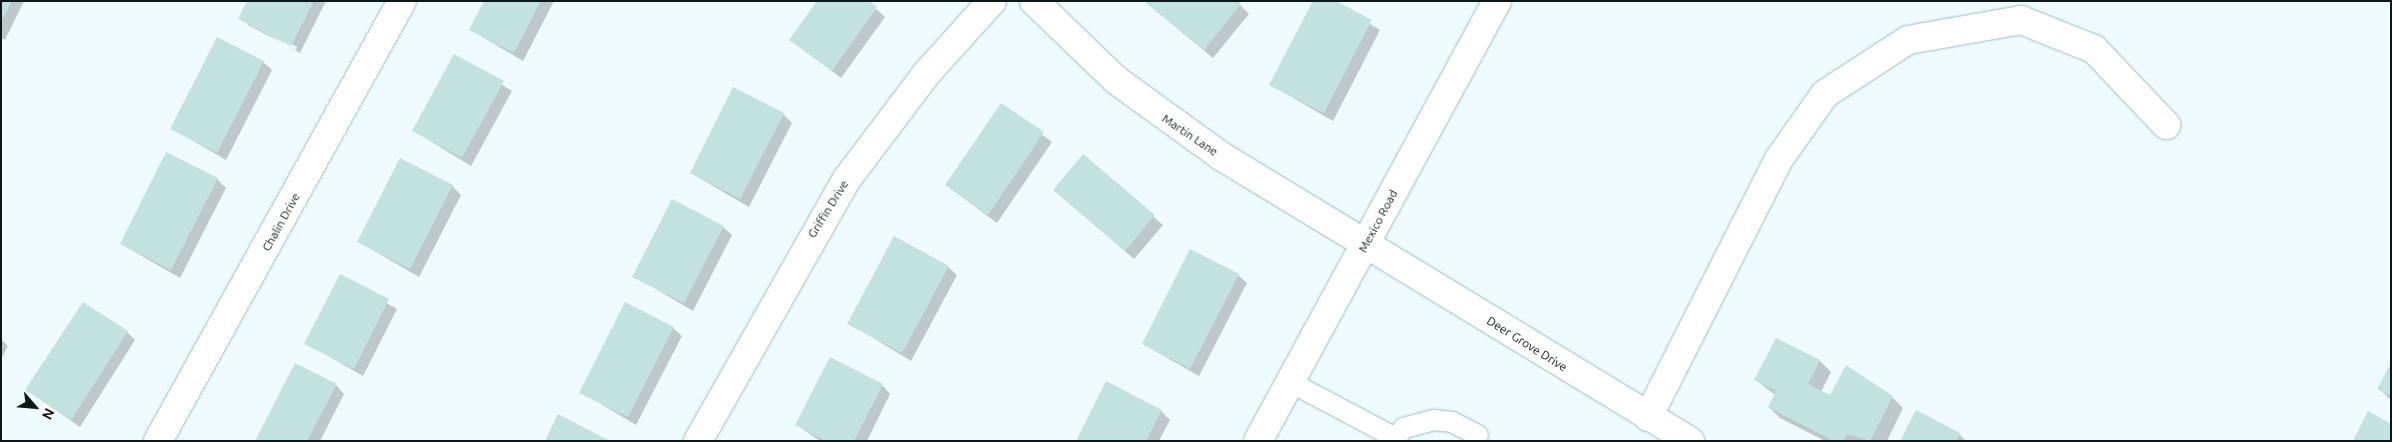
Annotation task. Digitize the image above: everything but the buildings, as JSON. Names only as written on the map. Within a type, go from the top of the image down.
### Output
[{"type":"street","name":"Chalin Drive","points":[[158,441],[402,1]]},
{"type":"street","name":"Griffin Drive","points":[[698,441],[847,179],[927,73],[992,1]]},
{"type":"street","name":"Martin Lane","points":[[1034,1],[1116,80],[1160,115],[1366,243]]},
{"type":"street","name":"Mexico Road","points":[[1258,441],[1496,1]]},
{"type":"street","points":[[1648,417],[1779,159],[1824,94],[1908,40],[2021,20],[2094,49],[2166,125]]},
{"type":"street","name":"Deer Grove Drive","points":[[1366,243],[1690,441]]},
{"type":"lane","points":[[1290,382],[1394,439],[1417,422],[1434,420],[1452,422],[1478,435]]}]
